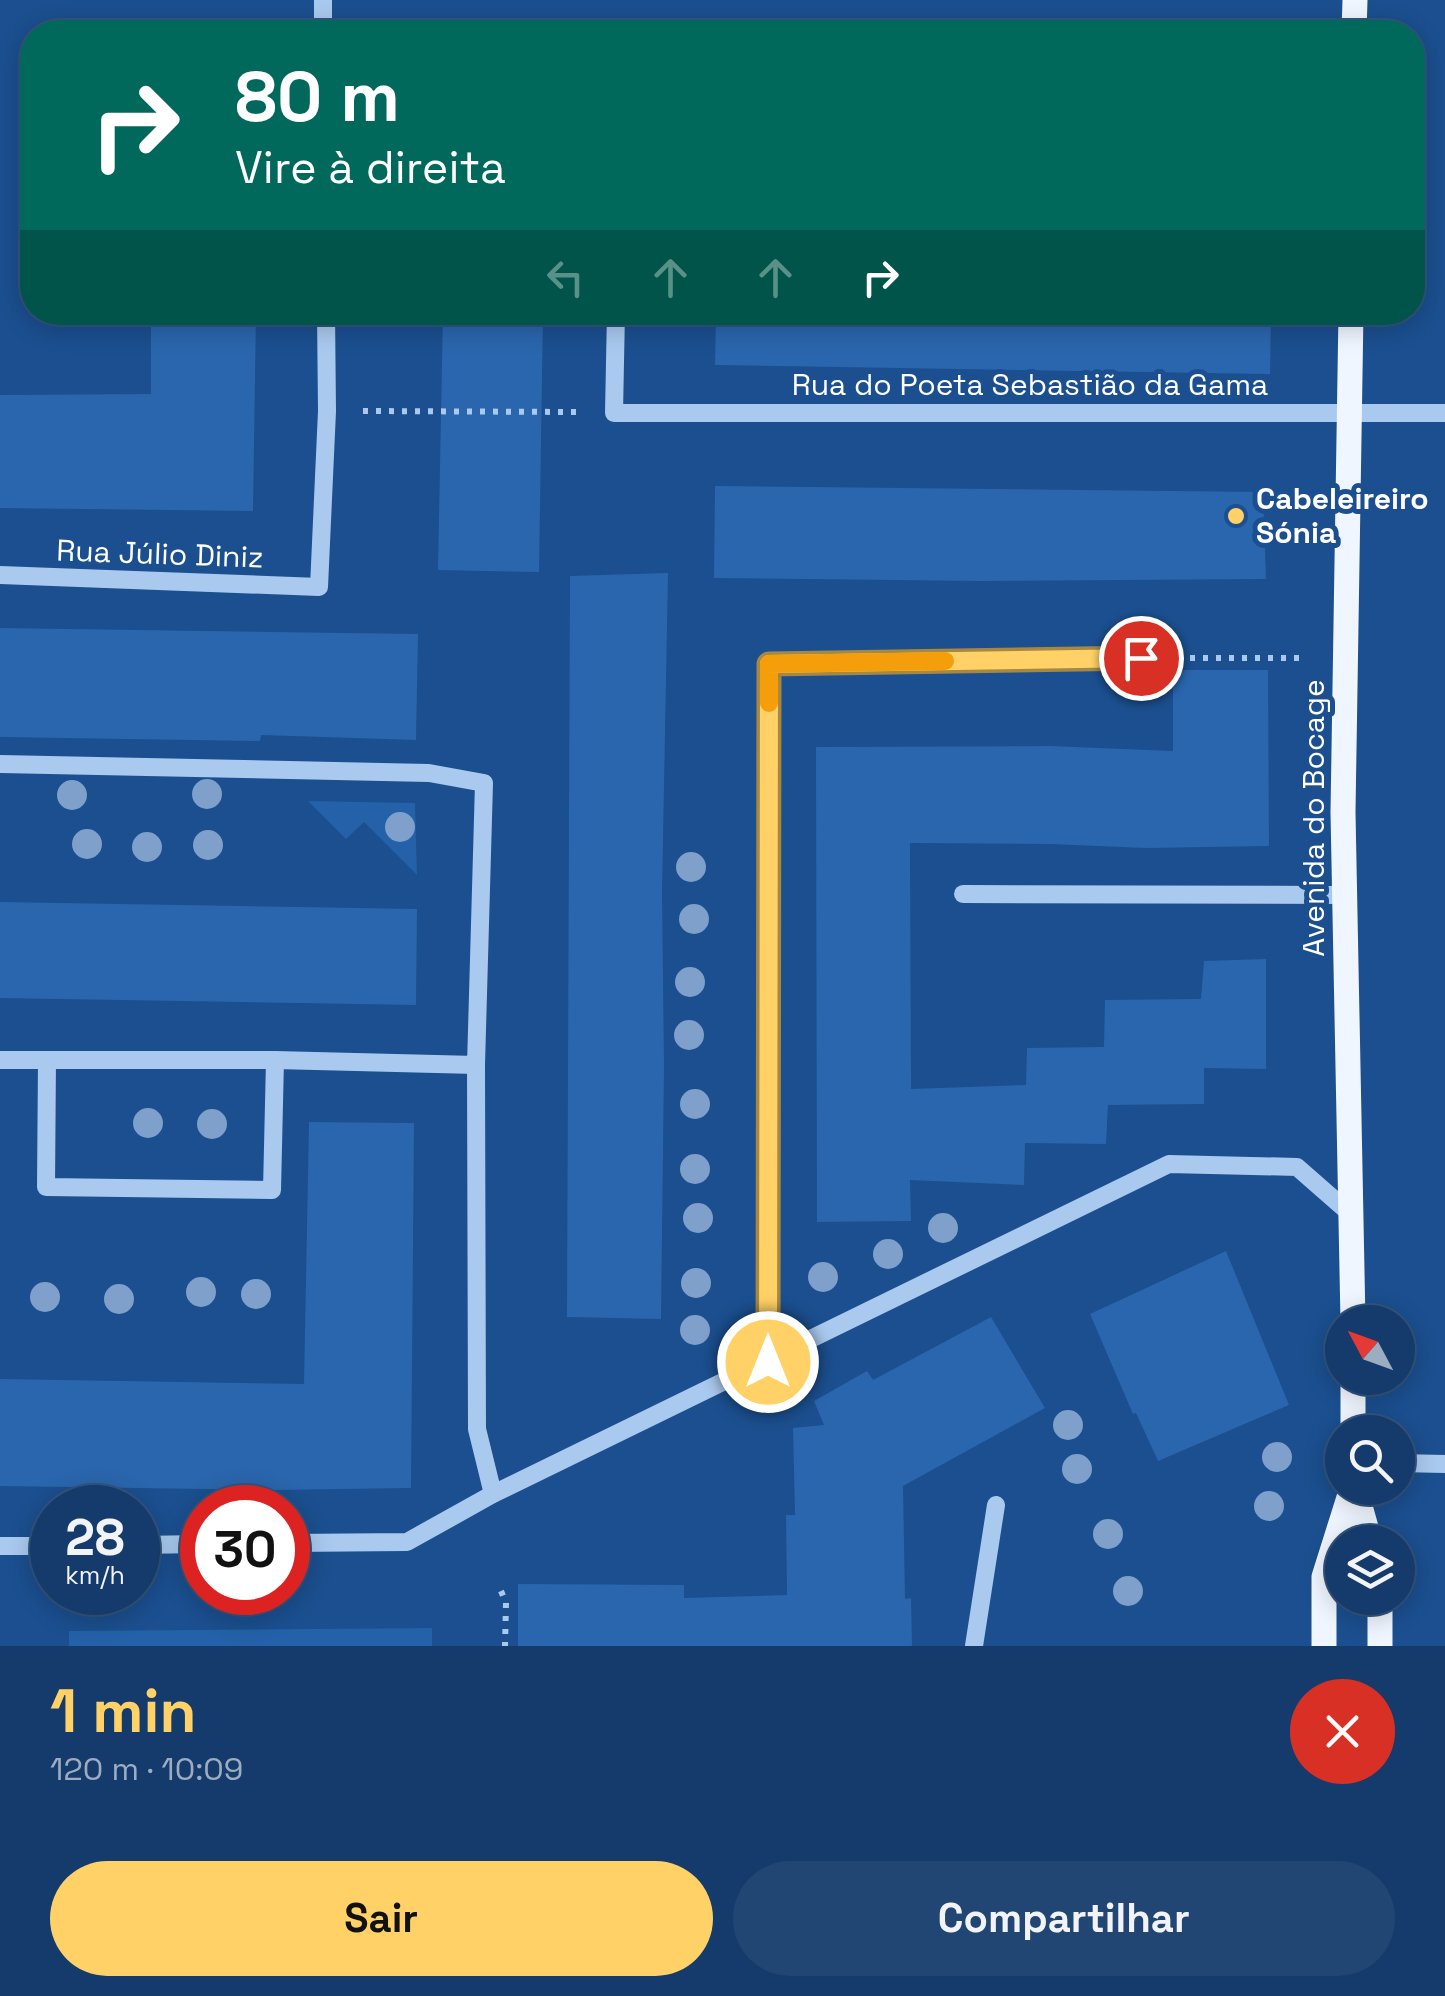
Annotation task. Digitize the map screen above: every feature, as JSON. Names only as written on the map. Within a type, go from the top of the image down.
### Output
[{"type":"main road","name":"Avenida do Bocage","points":[[1351,325],[1346,895],[1353,1305]]},
{"type":"main road","points":[[1324,1646],[1324,1577],[1348,1505]]},
{"type":"main road","points":[[1380,1615],[1380,1646]]},
{"type":"street","points":[[326,325],[327,411]]},
{"type":"street","points":[[614,412],[616,325]]},
{"type":"street","name":"Rua Júlio Diniz","points":[[0,575],[319,587],[327,411]]},
{"type":"street","name":"Rua do Poeta Sebastião da Gama","points":[[614,412],[1445,413]]},
{"type":"street","points":[[768,1362],[769,664],[1141,658]]},
{"type":"street","points":[[0,764],[429,773],[484,783],[476,1065],[478,1430],[493,1494]]},
{"type":"street","points":[[962,894],[1346,895]]},
{"type":"street","points":[[0,1060],[476,1065]]},
{"type":"street","points":[[46,1060],[46,1187],[272,1190],[275,1060]]},
{"type":"street","points":[[310,1543],[408,1542],[493,1494],[1169,1164],[1297,1167],[1353,1216]]},
{"type":"street","points":[[1415,1463],[1445,1464]]},
{"type":"street","points":[[974,1646],[996,1504]]},
{"type":"street","points":[[0,1546],[30,1546]]},
{"type":"path","points":[[327,411],[614,412]]},
{"type":"path","points":[[1141,658],[1346,658]]},
{"type":"path","points":[[501,1591],[506,1603],[505,1646]]},
{"type":"shaded area","points":[[308,801],[415,803],[417,875],[364,822],[346,839]]},
{"type":"shaded area","points":[[432,1628],[432,1646],[69,1646],[69,1631]]},
{"type":"building","points":[[151,325],[256,325],[253,511],[0,508],[0,395],[151,394]]},
{"type":"building","points":[[443,325],[543,325],[539,572],[438,570]]},
{"type":"building","points":[[716,325],[1271,325],[1270,374],[715,365]]},
{"type":"building","points":[[715,486],[1263,492],[1266,579],[714,578]]},
{"type":"building","points":[[668,573],[662,892],[661,1319],[567,1317],[570,576]]},
{"type":"building","points":[[0,628],[418,634],[416,740],[261,735],[260,741],[0,737]]},
{"type":"building","points":[[1173,670],[1268,670],[1269,846],[1145,848],[910,843],[911,1089],[1026,1085],[1027,1048],[1104,1047],[1105,1000],[1201,999],[1204,961],[1266,959],[1266,1069],[1204,1068],[1204,1104],[1108,1105],[1106,1144],[1025,1143],[1024,1185],[910,1180],[911,1221],[817,1222],[816,747],[1050,746],[1173,751]]},
{"type":"building","points":[[0,902],[417,909],[416,1005],[0,998]]},
{"type":"building","points":[[309,1122],[414,1123],[411,1488],[0,1486],[0,1379],[304,1384]]},
{"type":"building","points":[[1226,1251],[1289,1405],[1158,1461],[1090,1314]]},
{"type":"building","points":[[991,1317],[1045,1408],[903,1486],[905,1599],[911,1598],[912,1646],[518,1646],[518,1584],[684,1585],[684,1598],[787,1595],[786,1515],[795,1515],[793,1428],[824,1425],[814,1401],[867,1371],[873,1380]]},
{"type":"slow traffic","points":[[769,703],[769,664],[945,661]]},
{"type":"place","name":"Cabeleireiro Sónia","points":[[1236,516]]},
{"type":"route","points":[[768,1362],[769,664],[1141,658]]}]
